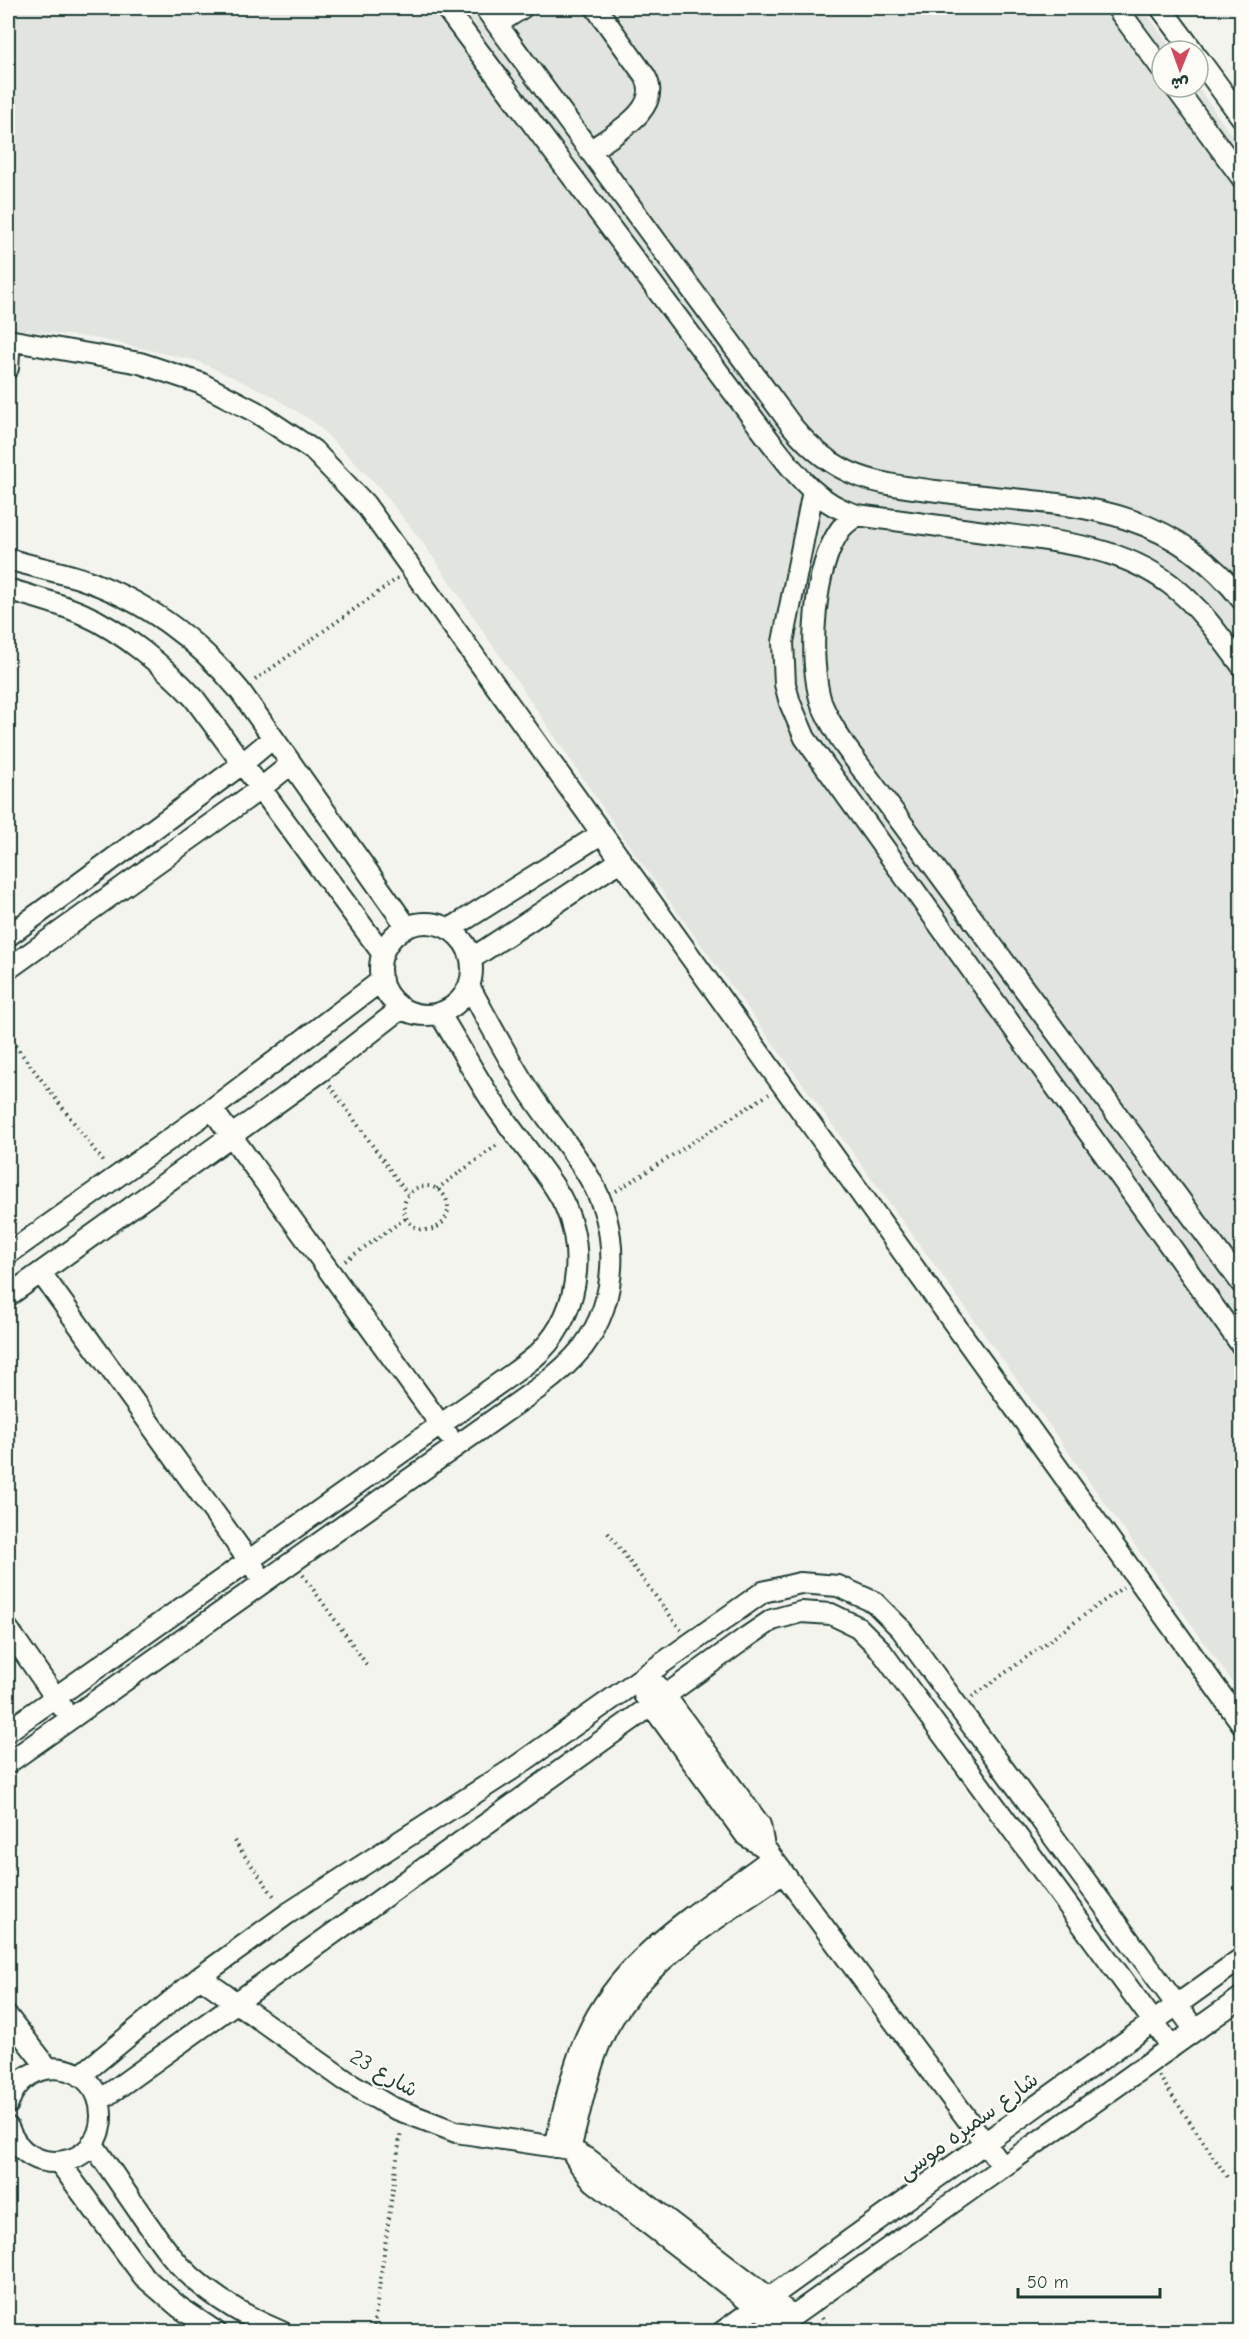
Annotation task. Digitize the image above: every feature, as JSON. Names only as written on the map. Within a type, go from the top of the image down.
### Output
[{"type":"street","points":[[446,8],[770,441],[795,473],[813,491],[836,507],[857,515],[1084,546],[1129,560],[1150,571],[1186,597],[1202,613],[1242,666]]},
{"type":"street","points":[[485,8],[792,426],[820,456],[837,467],[874,483],[1089,509],[1134,520],[1176,540],[1197,555],[1217,572],[1242,600]]},
{"type":"street","points":[[497,24],[522,8]]},
{"type":"street","points":[[590,151],[643,111],[650,94],[645,75],[596,8]]},
{"type":"street","points":[[1117,8],[1150,53]]},
{"type":"street","points":[[1161,8],[1184,39]]},
{"type":"street","points":[[1210,74],[1242,118]]},
{"type":"street","points":[[1184,99],[1242,178]]},
{"type":"street","points":[[8,368],[9,340],[140,363],[200,383],[256,412],[313,450],[365,504],[1242,1724]]},
{"type":"street","points":[[813,491],[783,642],[785,684],[796,721],[805,738],[1242,1346]]},
{"type":"street","points":[[857,515],[841,529],[836,538],[825,564],[820,584],[816,626],[817,681],[828,720],[1242,1284]]},
{"type":"street","points":[[8,559],[108,589],[139,603],[194,642],[240,691],[407,927]]},
{"type":"street","points":[[8,589],[84,614],[144,651],[170,673],[194,698],[383,954]]},
{"type":"street","points":[[8,936],[242,764],[273,738]]},
{"type":"street","points":[[8,969],[260,789],[291,764]]},
{"type":"street","points":[[450,929],[601,834]]},
{"type":"street","points":[[471,959],[620,861]]},
{"type":"street","points":[[421,923],[436,924],[450,929],[467,947],[471,959],[472,972],[469,986],[462,998],[452,1007],[439,1013],[419,1014],[402,1008],[386,991],[382,980],[380,967],[388,943],[407,927],[421,923]]},
{"type":"street","points":[[8,1254],[212,1109],[382,980]]},
{"type":"street","points":[[8,1763],[457,1447],[564,1369],[584,1346],[599,1319],[608,1290],[611,1270],[609,1230],[601,1201],[590,1178],[529,1092],[469,986]]},
{"type":"street","points":[[8,1296],[320,1072],[402,1008]]},
{"type":"street","points":[[8,1731],[441,1426],[541,1352],[561,1325],[573,1294],[577,1262],[575,1238],[568,1212],[556,1189],[500,1113],[439,1013]]},
{"type":"street","points":[[212,1109],[457,1447]]},
{"type":"street","points":[[41,1273],[265,1582]]},
{"type":"street","points":[[80,2076],[200,1977],[287,1914],[514,1768],[763,1592],[800,1583],[838,1586],[874,1602],[901,1629],[1195,2030]]},
{"type":"street","points":[[99,2101],[658,1699],[772,1620],[801,1612],[831,1614],[858,1627],[879,1648],[1172,2047]]},
{"type":"street","points":[[8,1629],[70,1719]]},
{"type":"street","points":[[642,1677],[746,1836],[773,1859],[1003,2167]]},
{"type":"street","points":[[773,1859],[634,1988],[610,2023],[601,2042],[563,2148],[605,2169],[763,2302],[782,2324],[1242,1997]]},
{"type":"street","name":"شارع سميره موسى","points":[[722,2331],[1242,1958]]},
{"type":"street","name":"شارع 23","points":[[200,1977],[345,2080],[404,2113],[456,2132],[563,2148]]},
{"type":"street","points":[[8,2017],[48,2068]]},
{"type":"street","points":[[8,2127],[12,2148],[39,2160],[59,2162],[74,2158],[92,2143],[100,2123],[99,2101],[94,2089],[80,2076],[59,2068],[48,2068],[29,2075],[10,2090]]},
{"type":"street","points":[[92,2143],[170,2254],[199,2282],[231,2306],[282,2331]]},
{"type":"street","points":[[59,2162],[144,2277],[179,2307],[216,2331]]},
{"type":"path","points":[[240,691],[410,569]]},
{"type":"path","points":[[8,1036],[116,1177]]},
{"type":"path","points":[[320,1072],[408,1196]]},
{"type":"path","points":[[601,1201],[782,1085]]},
{"type":"path","points":[[437,1189],[514,1133]]},
{"type":"path","points":[[424,1186],[437,1189],[444,1194],[449,1210],[442,1224],[436,1228],[422,1230],[410,1224],[404,1210],[408,1196],[412,1191],[424,1186]]},
{"type":"path","points":[[330,1272],[406,1218]]},
{"type":"path","points":[[608,1533],[691,1642]]},
{"type":"path","points":[[294,1562],[367,1665]]},
{"type":"path","points":[[958,1707],[1136,1577]]},
{"type":"path","points":[[234,1841],[287,1914]]},
{"type":"path","points":[[1150,2063],[1227,2177]]},
{"type":"path","points":[[373,2331],[404,2113]]},
{"type":"shaded area","points":[[8,8],[1143,8],[1165,39],[1150,39],[1150,99],[1206,99],[1241,149],[1241,1694],[944,1278],[624,839],[426,547],[377,485],[315,423],[271,395],[197,361],[100,339],[8,328]]}]
